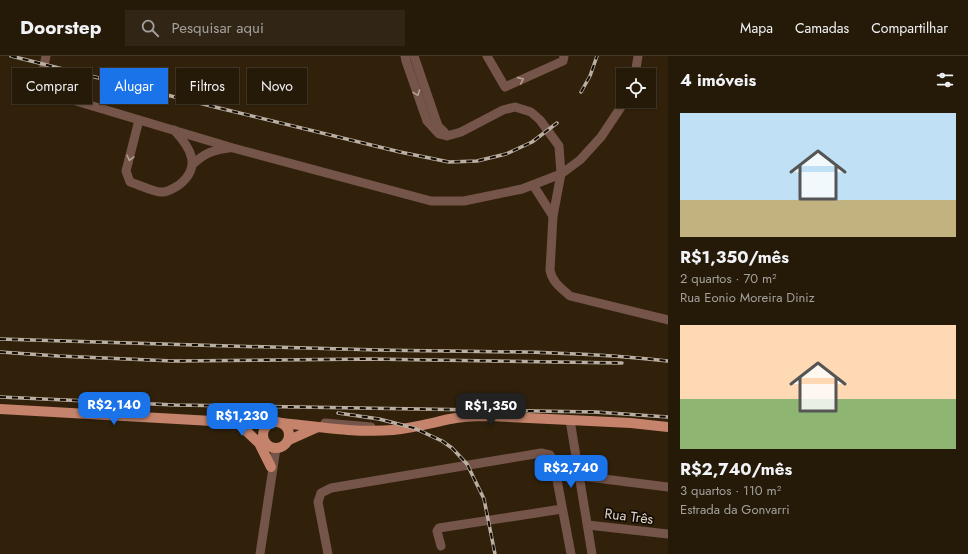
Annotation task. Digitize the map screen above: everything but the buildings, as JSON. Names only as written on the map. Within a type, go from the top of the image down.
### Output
[{"type":"main road","points":[[0,409],[230,422],[276,422],[362,430],[392,430],[420,427],[468,416],[631,423],[668,427]]},
{"type":"main road","points":[[230,422],[251,428],[263,439],[266,444],[273,448],[281,447],[289,440],[318,427]]},
{"type":"main road","points":[[263,439],[262,433],[265,427],[276,422],[287,427],[290,433],[289,440]]},
{"type":"main road","points":[[241,426],[259,443],[271,467]]},
{"type":"street","points":[[46,56],[39,90],[233,148],[431,201],[464,201],[522,189],[561,174],[580,160],[601,138],[622,108]]},
{"type":"street","points":[[405,56],[427,121],[439,134],[447,136],[461,132],[503,110],[516,107],[531,112],[540,120],[559,146],[561,174],[553,216],[550,270],[551,278],[558,286],[570,296],[668,320]]},
{"type":"street","points":[[414,56],[438,126],[447,136]]},
{"type":"street","points":[[487,56],[505,87],[563,62],[564,56]]},
{"type":"street","points":[[636,68],[638,56]]},
{"type":"street","points":[[139,120],[126,171],[130,182],[161,192],[173,189],[188,178],[193,164],[200,157],[211,151],[233,148]]},
{"type":"street","points":[[174,130],[186,143],[193,164]]},
{"type":"street","points":[[533,185],[553,216]]},
{"type":"street","points":[[570,420],[592,554]]},
{"type":"street","points":[[276,422],[364,426],[392,430]]},
{"type":"street","points":[[271,480],[273,448]]},
{"type":"street","points":[[260,554],[271,480],[273,448]]},
{"type":"street","points":[[328,554],[318,502],[321,493],[331,488],[541,452],[550,455],[554,464],[571,554]]},
{"type":"street","points":[[580,476],[668,487]]},
{"type":"street","points":[[441,546],[437,531],[439,528],[562,509]]},
{"type":"street","name":"Rua Três","points":[[588,525],[668,534]]},
{"type":"railway","points":[[11,56],[400,152],[449,162],[477,161],[506,154],[532,142],[557,123]]},
{"type":"railway","points":[[581,92],[590,76],[597,56]]},
{"type":"railway","points":[[0,339],[332,349],[560,353],[632,357],[668,361]]},
{"type":"railway","points":[[0,352],[173,361],[369,359],[622,363]]},
{"type":"railway","points":[[0,397],[175,405],[595,412],[668,417]]},
{"type":"railway","points":[[338,413],[379,419],[414,428],[442,441],[452,448],[467,464],[484,499],[495,554]]}]
